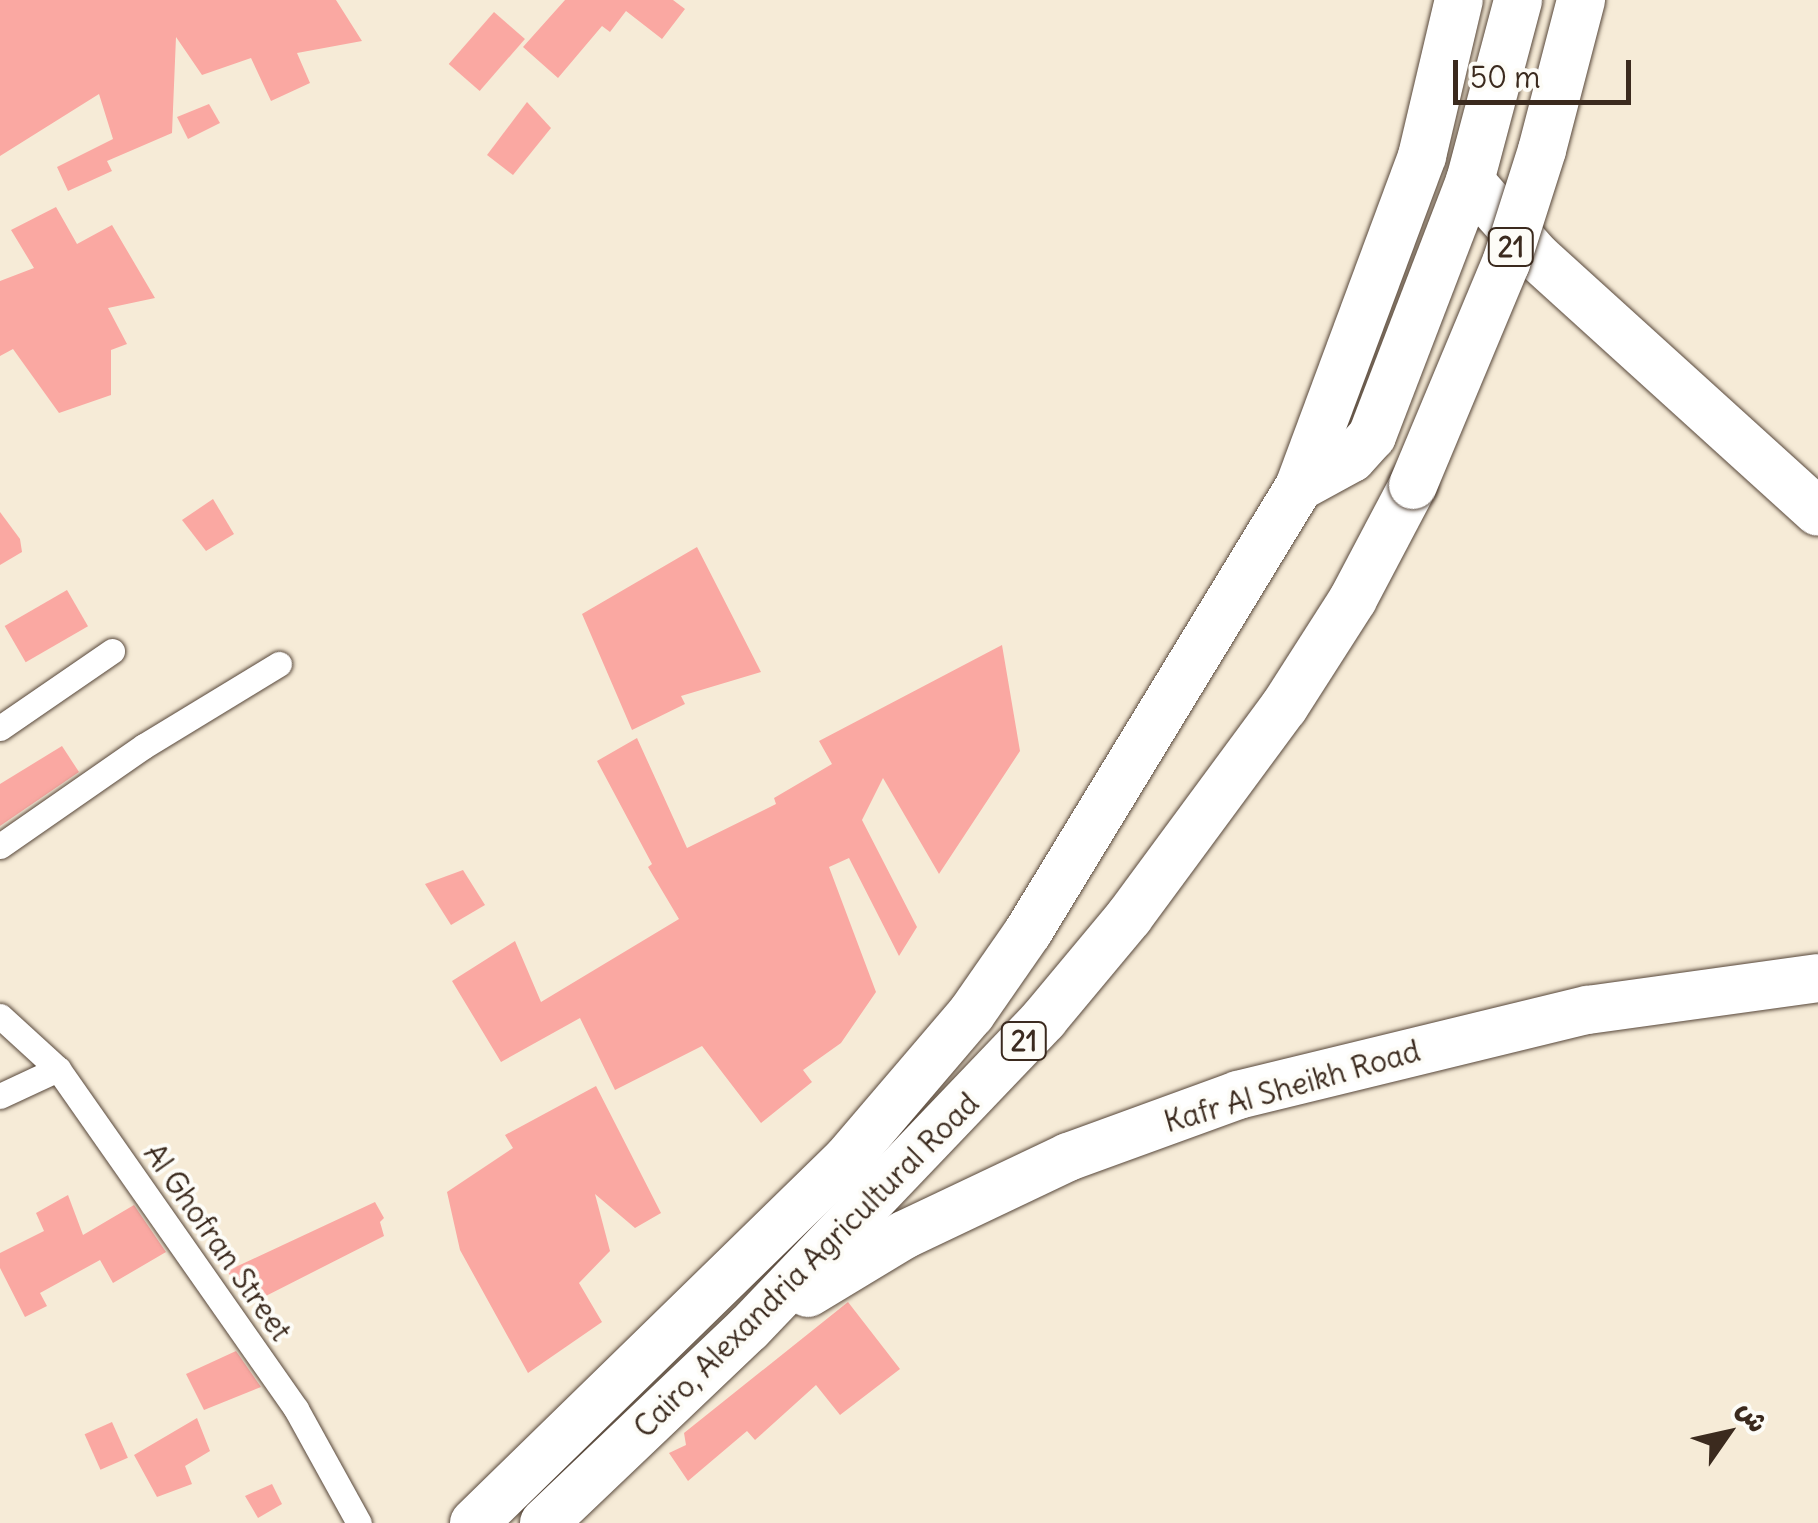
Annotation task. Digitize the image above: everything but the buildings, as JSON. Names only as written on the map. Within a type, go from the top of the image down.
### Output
[{"type":"highway","name":"Cairo, Alexandria Agricultural Road","points":[[474,1523],[847,1159],[971,1014],[1028,932],[1299,487],[1422,156],[1459,0]]},
{"type":"highway","points":[[1299,487],[1352,458],[1372,436],[1470,182],[1518,0]]},
{"type":"highway","name":"Cairo, Alexandria Agricultural Road","points":[[544,1523],[749,1328],[954,1118],[1128,917],[1284,708],[1353,599],[1413,485],[1463,376],[1542,150],[1581,0]]},
{"type":"highway","points":[[1470,182],[1537,257],[1818,512]]},
{"type":"highway","name":"Kafr Al Sheikh Road","points":[[749,1328],[904,1234],[1068,1157],[1238,1095],[1588,1010],[1818,978]]},
{"type":"street","points":[[0,728],[112,651]]},
{"type":"street","points":[[0,846],[144,746],[278,664]]},
{"type":"street","name":"Al Ghofran Street","points":[[0,1016],[58,1069],[296,1409],[359,1523]]},
{"type":"street","points":[[0,1096],[58,1069]]}]
